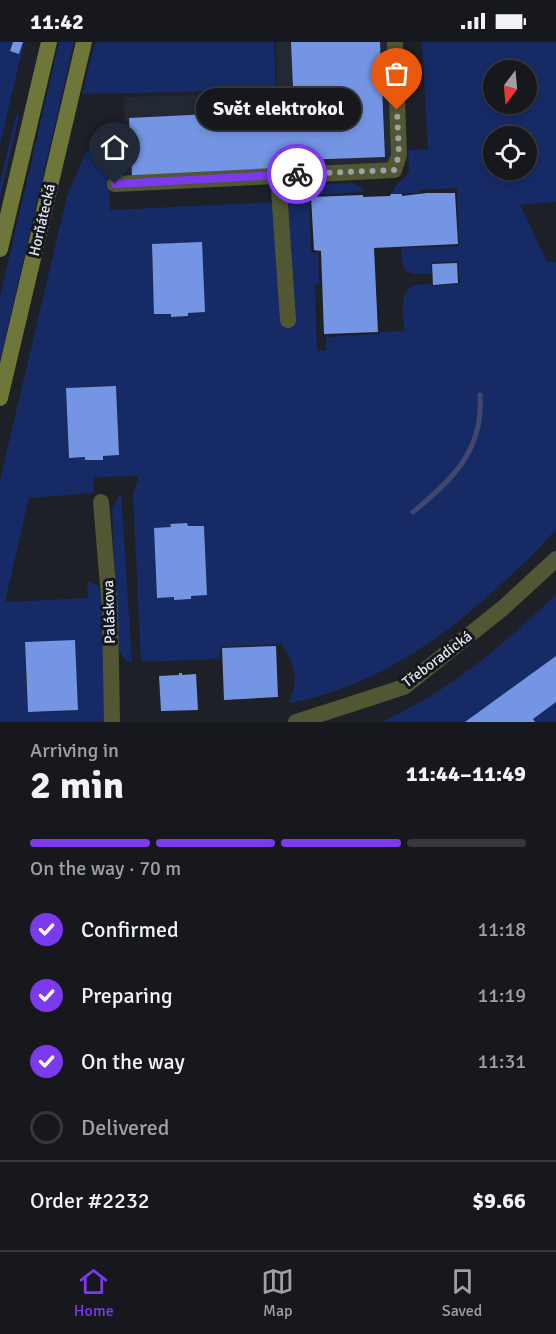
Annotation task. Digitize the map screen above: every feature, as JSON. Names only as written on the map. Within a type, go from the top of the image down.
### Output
[{"type":"main road","points":[[0,249],[49,42]]},
{"type":"main road","name":"Horňátecká","points":[[0,398],[84,42]]},
{"type":"street","points":[[115,184],[394,170],[399,155],[395,42]]},
{"type":"street","points":[[278,175],[288,320]]},
{"type":"street","name":"Paláskova","points":[[101,502],[110,610],[112,722]]},
{"type":"street","name":"Třeboradická","points":[[296,722],[404,687],[503,608],[556,559]]},
{"type":"shaded area","points":[[0,42],[13,42],[10,51],[19,54],[24,42],[0,145]]},
{"type":"shaded area","points":[[59,42],[74,42],[0,361],[0,297]]},
{"type":"shaded area","points":[[95,42],[274,42],[276,90],[82,94]]},
{"type":"shaded area","points":[[276,42],[394,42],[402,176],[126,187],[124,97],[277,93]]},
{"type":"shaded area","points":[[422,42],[556,42],[556,202],[520,205],[547,262],[556,262],[556,529],[487,597],[436,638],[381,671],[352,685],[289,703],[295,679],[290,660],[282,644],[220,647],[220,659],[141,662],[133,494],[139,476],[93,477],[94,493],[29,498],[5,602],[88,598],[87,581],[98,585],[102,598],[107,722],[0,722],[0,480],[67,196],[87,150],[109,157],[110,210],[277,202],[276,186],[352,183],[361,187],[363,192],[309,195],[311,253],[318,253],[319,284],[315,285],[317,351],[326,350],[326,337],[404,331],[403,304],[406,292],[410,288],[422,284],[432,286],[460,284],[458,261],[431,262],[431,274],[411,273],[404,268],[401,248],[459,246],[457,188],[391,194],[409,172],[408,150],[428,149]],"holes":[[[184,240],[202,262],[206,263],[203,263],[203,278],[206,279],[203,279],[204,312],[172,317],[171,314],[155,314],[152,244],[168,244],[168,241],[169,244],[184,243]],[[83,384],[83,387],[116,386],[118,422],[121,422],[118,423],[119,455],[69,458],[67,409],[64,408],[67,408],[66,388],[82,387]],[[187,523],[188,526],[204,526],[207,595],[191,596],[191,599],[157,598],[155,564],[171,527],[170,524]],[[41,639],[76,676],[80,677],[77,677],[78,710],[46,712],[45,715],[44,712],[28,712],[26,680],[23,679],[26,679],[25,664],[22,663],[25,663],[25,642],[41,642]]]},
{"type":"shaded area","points":[[16,115],[19,116],[0,198],[0,183]]},
{"type":"shaded area","points":[[121,494],[132,662],[126,661],[118,649],[112,508]]},
{"type":"shaded area","points":[[556,594],[556,656],[465,722],[381,722],[429,697],[474,666]]},
{"type":"shaded area","points":[[556,702],[556,722],[535,722],[533,719]]},
{"type":"building","points":[[13,42],[23,42],[19,54],[10,51]]},
{"type":"building","points":[[291,42],[380,42],[385,157],[272,161],[273,170],[132,176],[129,118],[294,110]]},
{"type":"building","points":[[455,193],[458,244],[374,248],[378,332],[324,334],[321,251],[314,250],[311,197],[390,196],[391,194],[402,194],[402,196]]},
{"type":"building","points":[[202,242],[205,312],[171,317],[171,314],[154,314],[152,244]]},
{"type":"building","points":[[457,263],[458,283],[433,285],[432,264]]},
{"type":"building","points":[[116,386],[119,455],[103,456],[103,460],[85,460],[85,457],[69,458],[66,388]]},
{"type":"building","points":[[187,523],[188,526],[204,526],[207,595],[191,596],[191,599],[157,598],[154,528]]},
{"type":"building","points":[[75,640],[78,710],[28,712],[25,642]]},
{"type":"building","points":[[276,646],[278,697],[224,700],[222,648]]},
{"type":"building","points":[[556,656],[556,702],[533,719],[535,722],[465,722]]},
{"type":"building","points":[[179,673],[182,675],[196,674],[198,710],[161,711],[159,676],[179,675]]},
{"type":"waterway","points":[[413,512],[440,488],[463,462],[477,432],[480,395]]},
{"type":"way so far","points":[[297,174],[394,170],[399,155],[397,110]]},
{"type":"place","name":"Svět elektrokol","points":[[397,110]]},
{"type":"route","points":[[115,184],[297,174]]}]
